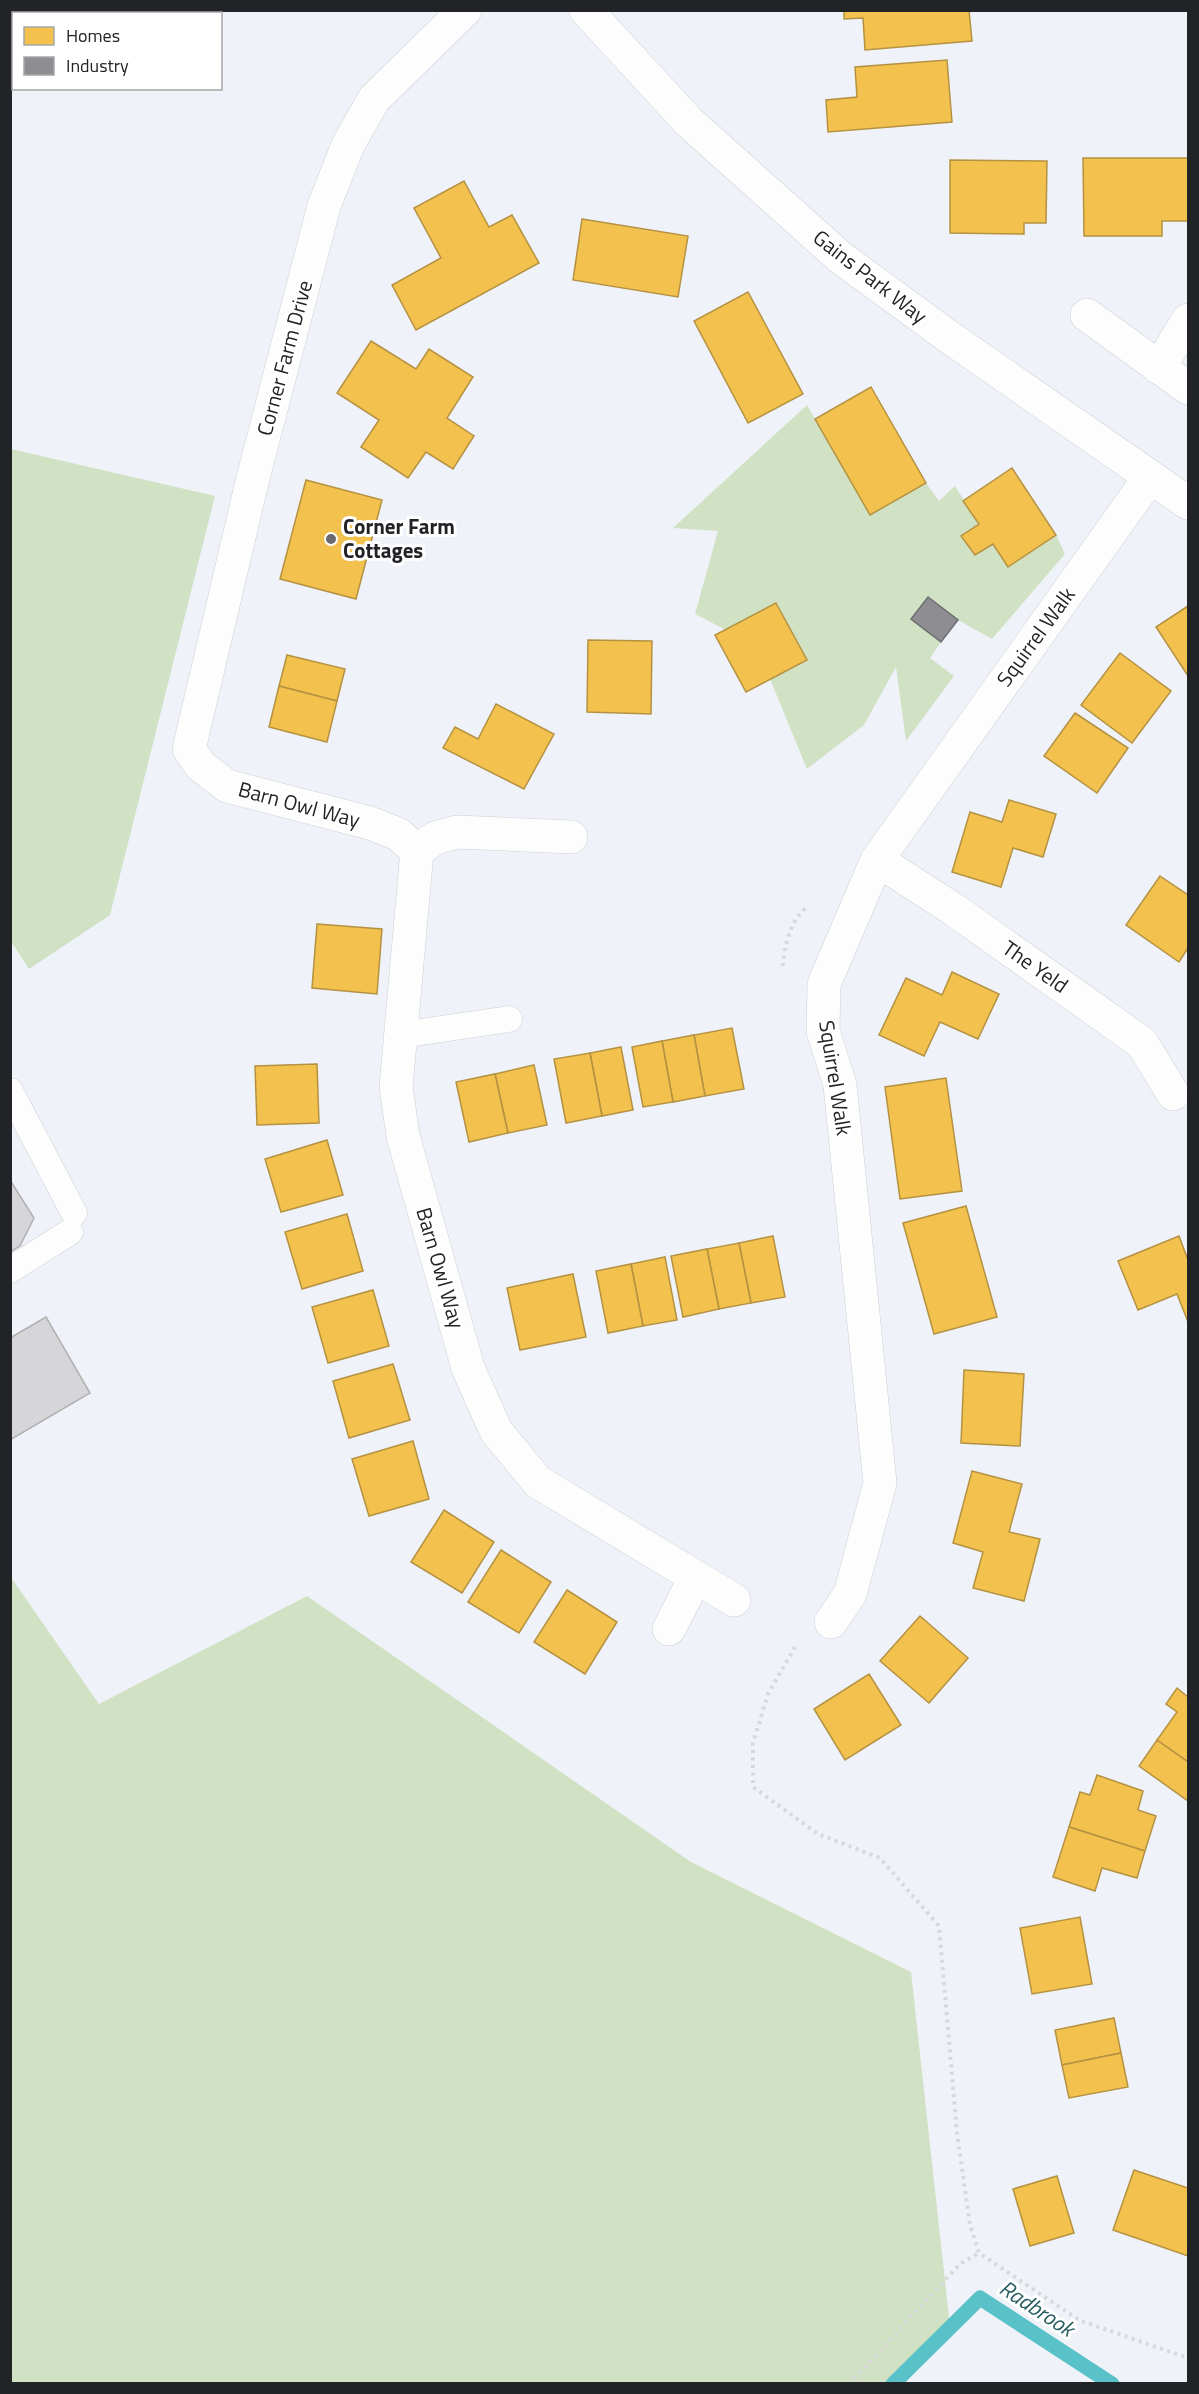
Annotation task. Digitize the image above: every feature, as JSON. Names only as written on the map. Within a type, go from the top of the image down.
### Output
[{"type":"street","name":"Corner Farm Drive","points":[[189,749],[253,478],[324,206],[348,145],[374,99],[465,10]]},
{"type":"street","name":"Gains Park Way","points":[[586,10],[689,122],[841,258],[1188,502]]},
{"type":"street","points":[[1087,315],[1188,388]]},
{"type":"street","points":[[1159,368],[1188,320]]},
{"type":"street","name":"Squirrel Walk","points":[[831,1622],[850,1594],[880,1483],[840,1085],[823,1031],[824,984],[876,860],[1150,477]]},
{"type":"street","name":"Barn Owl Way","points":[[189,749],[201,766],[227,786],[370,823],[398,834],[417,851],[396,1088],[403,1136],[468,1368],[496,1431],[538,1482],[734,1600]]},
{"type":"street","points":[[417,851],[435,838],[457,832],[571,837]]},
{"type":"street","name":"The Yeld","points":[[876,860],[953,909],[1142,1043],[1173,1094]]},
{"type":"street","points":[[669,1629],[695,1578]]},
{"type":"lane","points":[[401,1035],[509,1019]]},
{"type":"lane","points":[[10,1090],[72,1222],[10,1270]]},
{"type":"path","points":[[782,974],[784,946],[803,910],[812,904]]},
{"type":"path","points":[[796,1644],[768,1694],[753,1743],[753,1787],[819,1834],[880,1858],[939,1926],[957,2133],[970,2225],[979,2253],[1079,2320],[1188,2358]]},
{"type":"path","points":[[849,2384],[960,2264],[979,2253]]},
{"type":"green space","points":[[807,405],[870,514],[926,483],[939,501],[955,486],[979,524],[961,536],[974,555],[993,544],[1008,567],[1056,535],[1065,554],[992,639],[958,620],[927,598],[911,619],[941,642],[930,658],[954,676],[906,741],[896,667],[864,725],[807,769],[770,679],[806,660],[777,603],[726,630],[695,614],[718,531],[673,528]]},
{"type":"green space","points":[[11,449],[215,496],[110,915],[29,969],[10,940]]},
{"type":"green space","points":[[10,1576],[99,1704],[307,1596],[691,1862],[911,1972],[950,2326],[893,2383],[11,2383]]},
{"type":"building: Homes","points":[[844,10],[969,10],[972,41],[865,50],[863,18],[844,19]]},
{"type":"building: Homes","points":[[947,60],[952,122],[828,132],[826,100],[857,97],[855,67]]},
{"type":"building: Homes","points":[[1083,158],[1188,158],[1188,221],[1162,221],[1162,236],[1084,236]]},
{"type":"building: Homes","points":[[950,160],[1047,161],[1046,223],[1024,223],[1024,234],[950,233]]},
{"type":"building: Homes","points":[[464,181],[489,227],[512,215],[539,263],[416,330],[392,285],[441,258],[414,208]]},
{"type":"building: Homes","points":[[582,219],[688,236],[678,297],[573,280]]},
{"type":"building: Homes","points":[[748,292],[803,394],[748,423],[694,321]]},
{"type":"building: Homes","points":[[371,341],[416,369],[429,349],[473,377],[447,418],[474,436],[453,469],[426,452],[408,478],[361,447],[379,420],[337,393]]},
{"type":"building: Homes","points":[[871,387],[926,483],[870,515],[815,419]]},
{"type":"building: Homes","points":[[1012,468],[1056,535],[1008,567],[993,544],[975,555],[961,536],[979,524],[963,501]]},
{"type":"building: Homes","name":"Corner Farm Cottages","points":[[306,480],[382,500],[356,599],[280,579]]},
{"type":"building: Homes","points":[[776,603],[807,660],[746,692],[715,635]]},
{"type":"building: Homes","points":[[1188,606],[1188,676],[1156,627]]},
{"type":"building: Homes","points":[[588,640],[652,641],[651,714],[587,712]]},
{"type":"building: Homes","points":[[1120,653],[1171,691],[1132,743],[1081,705]]},
{"type":"building: Homes","points":[[287,655],[345,669],[337,701],[279,686]]},
{"type":"building: Homes","points":[[279,686],[337,701],[327,742],[269,727]]},
{"type":"building: Homes","points":[[496,704],[554,734],[524,789],[443,748],[455,727],[478,739]]},
{"type":"building: Homes","points":[[1075,713],[1128,748],[1097,793],[1044,756]]},
{"type":"building: Homes","points":[[1009,800],[1056,814],[1043,857],[1013,848],[1001,887],[952,872],[970,812],[1002,822]]},
{"type":"building: Homes","points":[[1160,876],[1188,895],[1188,948],[1179,962],[1126,925]]},
{"type":"building: Homes","points":[[317,924],[382,929],[377,994],[312,988]]},
{"type":"building: Homes","points":[[952,972],[999,994],[978,1039],[940,1022],[924,1056],[879,1035],[906,978],[942,995]]},
{"type":"building: Homes","points":[[732,1028],[744,1089],[705,1096],[694,1035]]},
{"type":"building: Homes","points":[[694,1035],[705,1096],[673,1102],[662,1041]]},
{"type":"building: Homes","points":[[662,1041],[673,1102],[643,1107],[632,1047]]},
{"type":"building: Homes","points":[[621,1047],[633,1110],[602,1116],[590,1053]]},
{"type":"building: Homes","points":[[590,1053],[602,1116],[566,1123],[554,1059]]},
{"type":"building: Homes","points":[[317,1064],[319,1123],[257,1125],[255,1066]]},
{"type":"building: Homes","points":[[534,1065],[547,1125],[508,1133],[495,1074]]},
{"type":"building: Homes","points":[[495,1074],[508,1133],[469,1142],[456,1082]]},
{"type":"building: Homes","points":[[946,1078],[962,1191],[900,1199],[885,1087]]},
{"type":"building: Homes","points":[[327,1140],[343,1195],[281,1212],[265,1159]]},
{"type":"building: Homes","points":[[966,1206],[997,1317],[934,1334],[903,1223]]},
{"type":"building: Homes","points":[[347,1214],[363,1271],[302,1289],[285,1232]]},
{"type":"building: Homes","points":[[773,1236],[785,1297],[751,1303],[739,1243]]},
{"type":"building: Homes","points":[[1179,1236],[1188,1260],[1188,1322],[1177,1294],[1138,1310],[1118,1261]]},
{"type":"building: Homes","points":[[739,1243],[751,1303],[719,1309],[707,1249]]},
{"type":"building: Homes","points":[[707,1249],[719,1309],[683,1317],[671,1256]]},
{"type":"building: Homes","points":[[665,1257],[677,1320],[643,1326],[631,1264]]},
{"type":"building: Homes","points":[[631,1264],[643,1326],[608,1333],[596,1271]]},
{"type":"building: Homes","points":[[573,1274],[586,1337],[520,1350],[507,1288]]},
{"type":"building: Homes","points":[[373,1290],[389,1346],[328,1363],[312,1307]]},
{"type":"building: Homes","points":[[393,1364],[410,1420],[349,1438],[333,1381]]},
{"type":"building: Homes","points":[[964,1370],[1024,1374],[1020,1446],[961,1443]]},
{"type":"building: Homes","points":[[413,1441],[429,1499],[369,1516],[352,1459]]},
{"type":"building: Homes","points":[[972,1471],[1022,1484],[1009,1532],[1040,1539],[1024,1601],[973,1588],[983,1552],[953,1543]]},
{"type":"building: Homes","points":[[444,1510],[494,1542],[462,1593],[411,1562]]},
{"type":"building: Homes","points":[[501,1550],[551,1582],[519,1633],[468,1602]]},
{"type":"building: Homes","points":[[567,1590],[617,1622],[585,1674],[534,1642]]},
{"type":"building: Homes","points":[[920,1616],[968,1658],[929,1703],[880,1661]]},
{"type":"building: Homes","points":[[869,1674],[901,1725],[845,1760],[814,1709]]},
{"type":"building: Homes","points":[[1177,1688],[1188,1697],[1188,1762],[1157,1740],[1177,1712],[1166,1704]]},
{"type":"building: Homes","points":[[1157,1740],[1188,1762],[1188,1801],[1139,1766]]},
{"type":"building: Homes","points":[[1097,1775],[1143,1791],[1138,1810],[1156,1816],[1145,1851],[1069,1827],[1080,1792],[1090,1795]]},
{"type":"building: Homes","points":[[1069,1827],[1145,1851],[1137,1878],[1102,1868],[1095,1891],[1053,1877]]},
{"type":"building: Homes","points":[[1080,1917],[1092,1984],[1032,1994],[1020,1928]]},
{"type":"building: Homes","points":[[1114,2018],[1121,2053],[1062,2065],[1055,2030]]},
{"type":"building: Homes","points":[[1121,2053],[1128,2087],[1069,2098],[1062,2065]]},
{"type":"building: Homes","points":[[1134,2170],[1188,2188],[1188,2256],[1113,2230]]},
{"type":"building: Homes","points":[[1057,2176],[1074,2233],[1030,2246],[1013,2189]]},
{"type":"building: Industry","points":[[928,597],[958,620],[941,642],[911,619]]},
{"type":"building: Other","points":[[10,1180],[34,1218],[20,1246],[10,1252]]},
{"type":"building: Other","points":[[46,1317],[90,1393],[10,1440],[10,1338]]},
{"type":"waterway","name":"Radbrook","points":[[893,2384],[980,2298],[1112,2384]]},
{"type":"place","name":"Corner Farm Cottages","points":[[331,539]]}]
